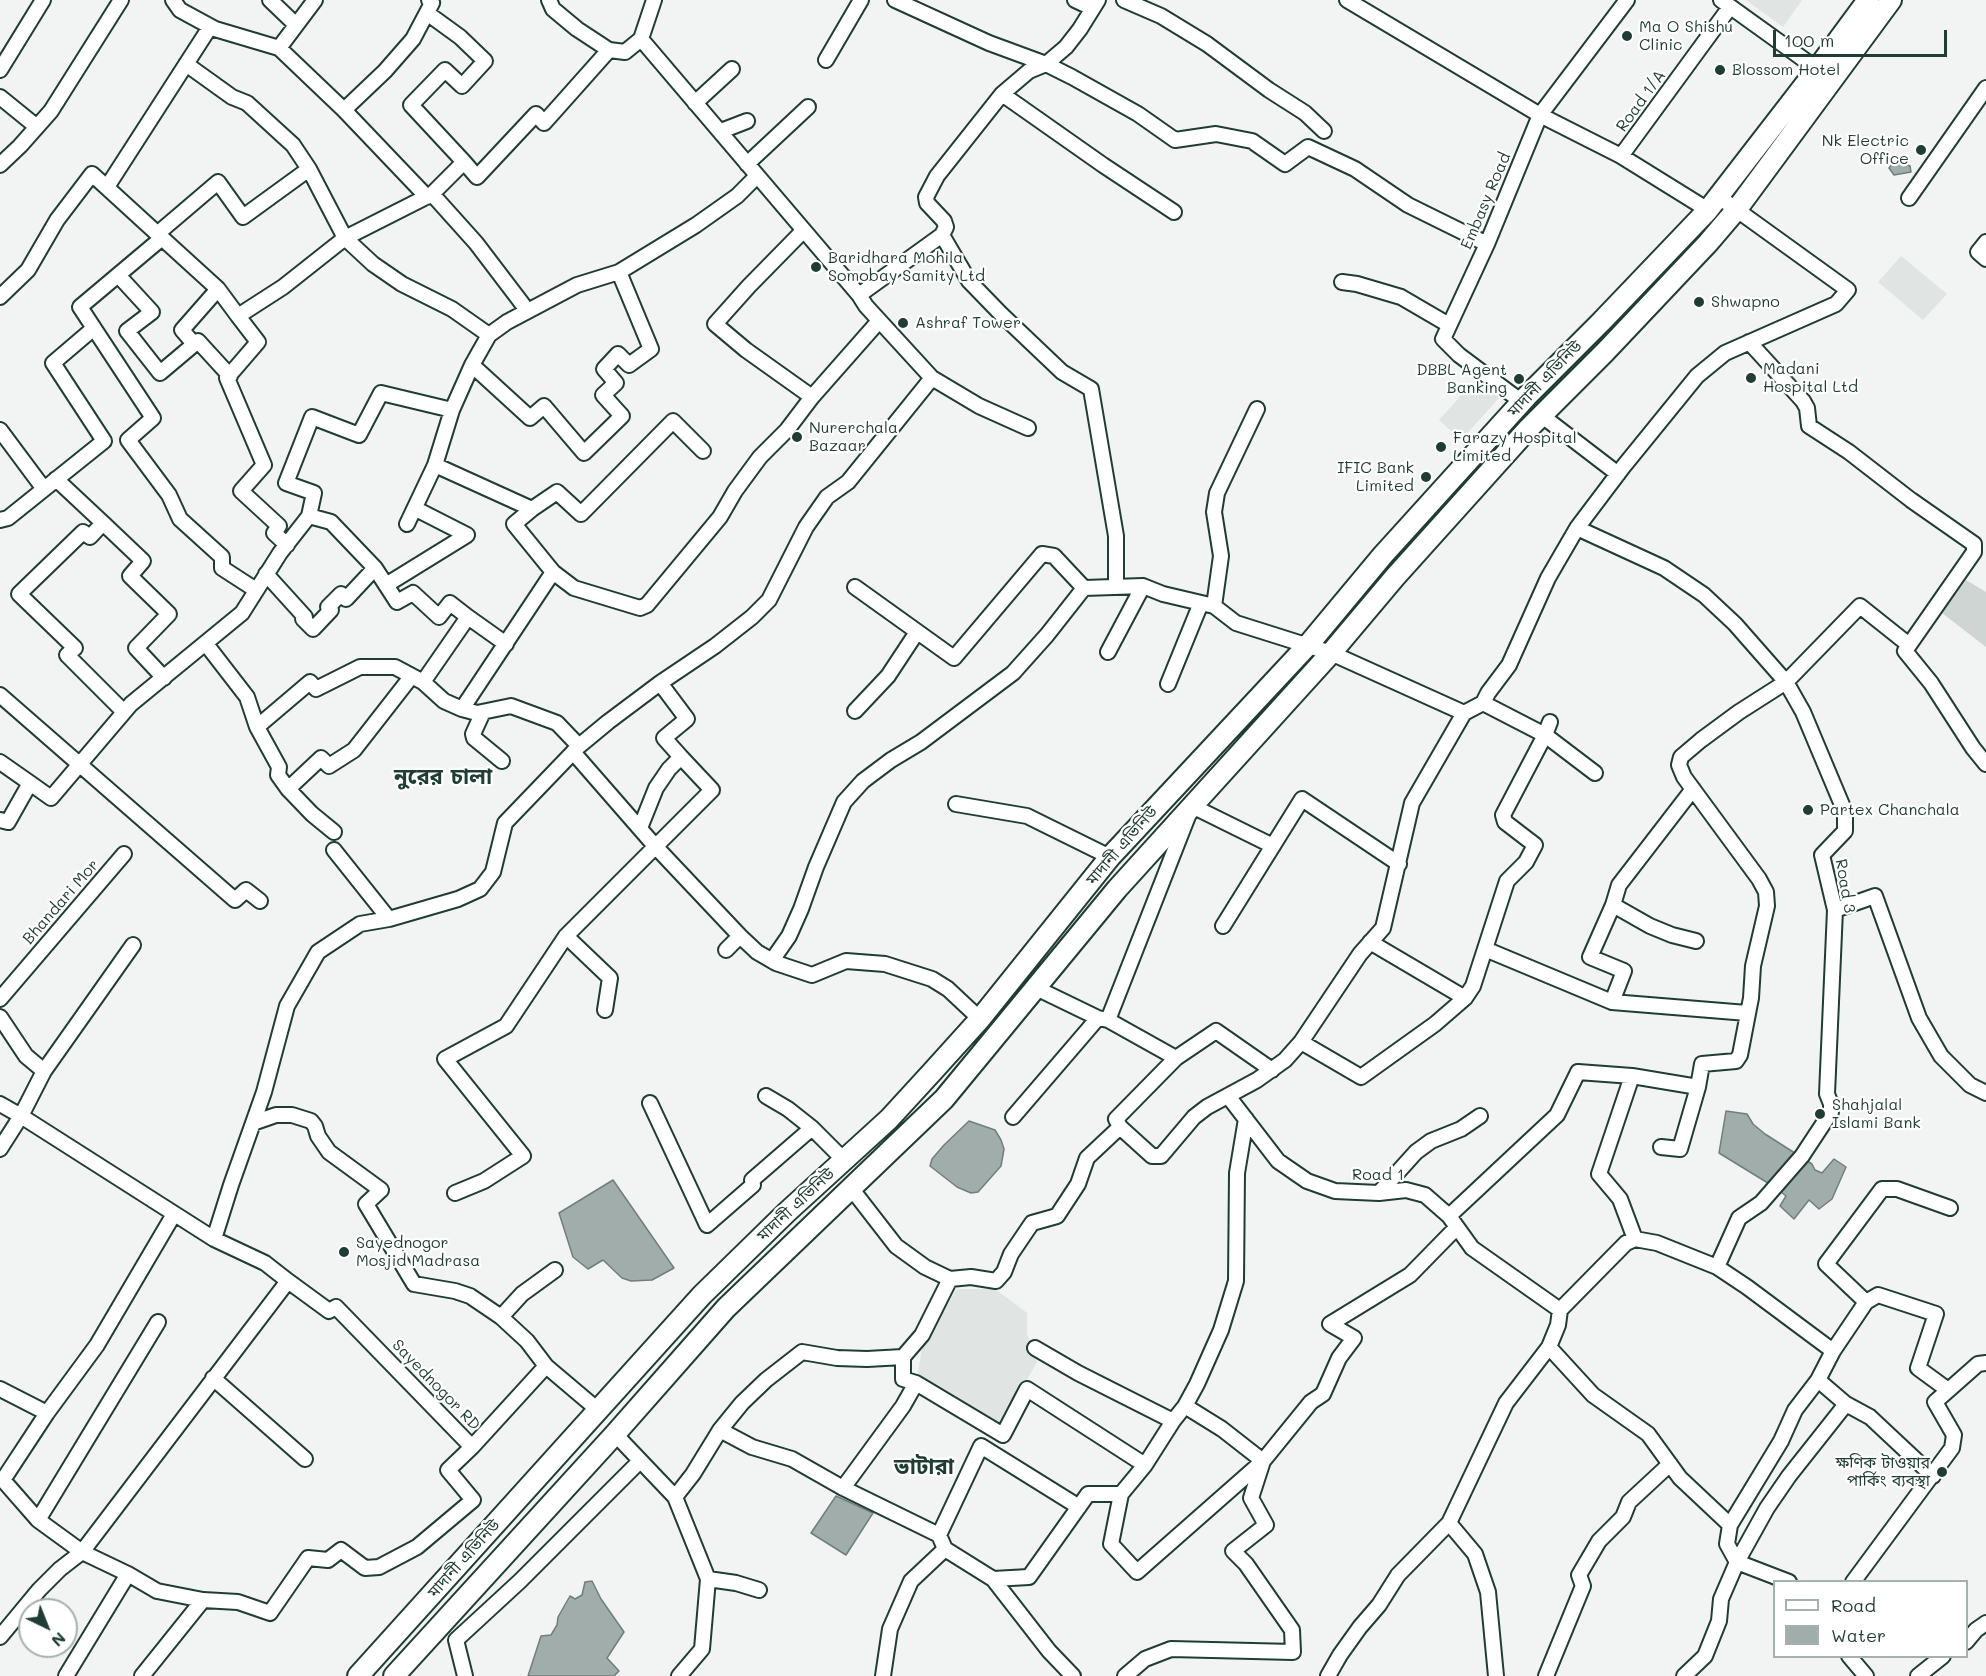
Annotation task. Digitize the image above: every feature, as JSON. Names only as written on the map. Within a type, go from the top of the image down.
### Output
[{"type":"main road","name":"মাদানী এভিনিউ","points":[[358,1676],[702,1295],[787,1212],[889,1119],[980,1019],[1110,857],[1308,645],[1390,546],[1522,402],[1683,238],[1713,204],[1868,0]]},
{"type":"main road","name":"মাদানী এভিনিউ","points":[[394,1676],[615,1434],[726,1308],[944,1099],[1117,889],[1331,653],[1395,577],[1541,415],[1660,295],[1737,209],[1891,0]]},
{"type":"main road","points":[[598,1410],[615,1434]]},
{"type":"street","points":[[0,70],[43,0]]},
{"type":"street","points":[[0,165],[51,111],[121,0]]},
{"type":"street","points":[[173,0],[180,10],[210,27],[279,48],[476,243],[527,310]]},
{"type":"street","points":[[270,0],[295,24]]},
{"type":"street","points":[[279,48],[315,0]]},
{"type":"street","points":[[549,0],[553,9],[577,29],[609,50],[625,52],[641,39],[654,0]]},
{"type":"street","points":[[826,60],[861,0]]},
{"type":"street","points":[[895,0],[1012,52],[1046,64],[1114,100],[1175,140],[1216,134],[1252,141],[1285,164],[1308,147],[1355,169],[1408,205],[1488,244]]},
{"type":"street","points":[[859,295],[942,235],[946,227],[944,221],[927,203],[928,190],[1002,94],[1029,71],[1046,64],[1066,47],[1080,29],[1095,4],[1075,0]]},
{"type":"street","points":[[1124,0],[1161,16],[1208,44],[1269,90],[1305,113],[1324,130]]},
{"type":"street","points":[[1272,1070],[1216,1031],[1176,1058],[1116,1119],[1120,1127],[1152,1156],[1161,1156],[1194,1117],[1272,1070],[1301,1042],[1360,954],[1383,928],[1400,864],[1412,803],[1464,713],[1483,703],[1509,665],[1548,578],[1577,528],[1697,376],[1725,353],[1836,304],[1848,290],[1737,209],[1713,204],[1540,115],[1347,0]]},
{"type":"street","name":"Embasy Road","points":[[1449,325],[1488,244],[1540,115],[1627,0]]},
{"type":"street","points":[[1725,3],[1817,69]]},
{"type":"street","name":"Road 1/A","points":[[1621,156],[1725,3]]},
{"type":"street","points":[[344,110],[385,71],[413,39],[428,7],[485,61],[462,86],[446,70],[411,105],[477,177],[536,114],[544,123],[609,50]]},
{"type":"street","points":[[107,187],[210,27]]},
{"type":"street","points":[[641,39],[879,321],[932,378],[979,406],[1028,428]]},
{"type":"street","points":[[186,64],[232,97],[247,103],[293,145],[309,169],[345,238],[373,264],[402,284],[452,309],[489,335]]},
{"type":"street","points":[[695,103],[732,69]]},
{"type":"street","points":[[1909,198],[1986,88]]},
{"type":"street","points":[[1002,94],[1174,212]]},
{"type":"street","points":[[0,97],[37,127]]},
{"type":"street","points":[[747,164],[808,107]]},
{"type":"street","points":[[720,131],[747,121]]},
{"type":"street","points":[[238,315],[283,287],[345,238],[430,195],[464,162]]},
{"type":"street","points":[[256,590],[222,568],[222,557],[180,519],[169,495],[128,440],[153,418],[80,307],[118,276],[218,182],[243,218],[309,169]]},
{"type":"street","points":[[0,297],[28,270],[57,220],[92,174],[218,289],[258,342],[228,378],[264,465],[241,491],[279,526],[274,533],[287,545]]},
{"type":"street","points":[[407,524],[435,465],[452,410],[472,365],[489,335],[527,310],[577,285],[619,272],[696,225],[737,196],[758,176]]},
{"type":"street","points":[[803,231],[715,324],[746,350],[812,397]]},
{"type":"street","points":[[942,235],[969,280],[1001,314],[1062,372],[1091,389],[1116,536],[1116,586]]},
{"type":"street","points":[[1986,242],[1978,252],[1986,259]]},
{"type":"street","points":[[472,365],[530,418],[544,405],[584,453],[622,416],[603,395],[616,383],[604,369],[618,354],[629,365],[651,349],[619,272]]},
{"type":"street","points":[[118,276],[152,312],[127,331],[160,373],[198,341],[230,376]]},
{"type":"street","points":[[1342,282],[1401,297],[1449,325],[1443,339],[1458,355],[1522,402]]},
{"type":"street","points":[[194,344],[182,330],[218,289]]},
{"type":"street","points":[[703,452],[673,421],[581,514],[557,492],[514,524],[554,572],[574,588],[640,608],[647,605],[720,517],[735,491],[760,457],[787,430],[812,397],[879,321]]},
{"type":"street","points":[[0,520],[8,518],[104,441],[53,363],[94,328]]},
{"type":"street","points":[[1749,342],[1803,401],[1807,408],[1809,426],[1849,452],[1911,500],[1974,544],[1974,552],[1905,651],[1931,683],[1986,764]]},
{"type":"street","points":[[214,1239],[264,1092],[286,1006],[318,952],[360,924],[389,919],[458,899],[480,889],[493,872],[505,823],[576,749],[660,683],[715,646],[752,617],[769,600],[806,527],[827,497],[848,482],[932,378]]},
{"type":"street","points":[[0,762],[51,798],[131,704],[242,613],[266,574],[309,516],[315,493],[286,483],[312,417],[359,435],[381,393],[452,410]]},
{"type":"street","points":[[1168,684],[1207,605],[1221,556],[1214,512],[1217,493],[1257,409]]},
{"type":"street","points":[[1541,415],[1618,474]]},
{"type":"street","points":[[0,430],[44,489]]},
{"type":"street","points":[[435,465],[532,509]]},
{"type":"street","points":[[56,479],[144,561],[130,576],[169,614],[136,648],[164,678]]},
{"type":"street","points":[[386,585],[467,535],[416,509]]},
{"type":"street","points":[[309,516],[331,522],[375,568],[396,602],[413,593],[439,617],[450,603],[506,644]]},
{"type":"street","points":[[103,523],[90,537],[83,532],[19,594],[75,648],[67,656],[124,712]]},
{"type":"street","name":"Road 3","points":[[1577,528],[1665,568],[1704,595],[1735,624],[1786,682],[1803,712],[1845,812],[1845,831],[1822,855],[1835,910],[1827,1094],[1831,1112],[1802,1155],[1761,1203],[1739,1218],[1717,1267]]},
{"type":"street","points":[[855,587],[954,658],[1042,554],[1054,556],[1084,588]]},
{"type":"street","points":[[266,574],[313,629],[331,610],[328,607],[341,594],[346,599],[375,568]]},
{"type":"street","points":[[462,709],[554,572]]},
{"type":"street","points":[[1108,652],[1143,586]]},
{"type":"street","points":[[774,962],[773,959],[789,936],[801,909],[844,802],[863,781],[891,760],[921,742],[1013,673],[1084,588],[1143,586],[1163,594],[1207,605],[1236,623],[1331,653],[1464,713]]},
{"type":"street","points":[[1660,1147],[1680,1149],[1698,1087],[1702,1064],[1736,1061],[1740,1055],[1751,998],[1753,966],[1767,906],[1766,892],[1759,879],[1693,789],[1679,765],[1681,757],[1730,719],[1786,682],[1860,606],[1908,645]]},
{"type":"street","points":[[288,789],[321,758],[329,766],[354,750],[417,680],[468,616]]},
{"type":"street","points":[[855,711],[888,676],[917,632]]},
{"type":"street","points":[[206,644],[247,697],[257,727],[279,767],[278,776],[312,814],[334,832]]},
{"type":"street","points":[[257,727],[310,682],[316,689],[360,667],[395,667],[417,680],[444,701],[462,709],[477,713],[511,706],[557,723],[655,846],[757,952],[774,962],[812,975],[846,961],[885,964],[932,979],[948,988],[980,1019]]},
{"type":"street","points":[[455,1193],[484,1181],[524,1156],[445,1059],[506,1026],[566,936],[712,790],[664,738],[687,719],[660,683]]},
{"type":"street","points":[[0,694],[235,900],[246,890],[260,901]]},
{"type":"street","points":[[1483,703],[1548,729],[1595,773]]},
{"type":"street","points":[[483,711],[473,734],[474,738],[502,761]]},
{"type":"street","points":[[1301,1042],[1361,1077],[1435,1024],[1465,998],[1473,986],[1507,881],[1526,862],[1535,844],[1505,822],[1503,815],[1548,729]]},
{"type":"street","points":[[640,828],[656,788],[669,769],[681,757]]},
{"type":"street","points":[[0,835],[4,821],[30,783]]},
{"type":"street","points":[[1612,1002],[1624,971],[1590,957],[1613,905],[1619,885],[1693,789]]},
{"type":"street","points":[[1223,926],[1302,799],[1400,864]]},
{"type":"street","points":[[956,804],[1027,816],[1110,857]]},
{"type":"street","points":[[1013,1117],[1103,1019],[1192,806],[1273,846]]},
{"type":"street","points":[[334,850],[389,919]]},
{"type":"street","name":"Bhandari Mor","points":[[0,999],[124,854]]},
{"type":"street","points":[[1835,910],[1875,896],[1919,1018],[1941,1056],[1970,1084],[1986,1093]]},
{"type":"street","points":[[1613,905],[1650,926],[1696,941]]},
{"type":"street","points":[[566,936],[610,978],[604,1010]]},
{"type":"street","points":[[726,950],[740,936]]},
{"type":"street","points":[[1370,942],[1465,998]]},
{"type":"street","points":[[0,1149],[21,1116],[44,1071],[133,945]]},
{"type":"street","points":[[1485,949],[1612,1002],[1748,1013]]},
{"type":"street","points":[[1036,988],[1103,1019],[1176,1058]]},
{"type":"street","points":[[0,1017],[26,1056],[44,1071]]},
{"type":"street","points":[[1246,1119],[1237,1173],[1236,1281],[1221,1330],[1185,1406],[1145,1465],[1121,1494],[1111,1544],[1137,1572],[1263,1461],[1311,1402],[1323,1394],[1340,1358],[1354,1338],[1330,1324],[1410,1275],[1453,1222],[1557,1115],[1578,1072],[1632,1076],[1698,1087]]},
{"type":"street","points":[[1632,1076],[1599,1174],[1620,1199],[1635,1239]]},
{"type":"street","points":[[766,1096],[788,1109],[812,1128],[844,1160]]},
{"type":"street","name":"Road 1","points":[[1228,1096],[1278,1161],[1307,1181],[1335,1191],[1378,1193],[1406,1190],[1425,1195],[1453,1222],[1472,1248],[1560,1310]]},
{"type":"street","points":[[650,1103],[707,1225],[753,1185],[752,1180],[812,1128]]},
{"type":"street","points":[[0,1104],[214,1239],[265,1263],[288,1281],[82,1552],[60,1569],[39,1590],[0,1637]]},
{"type":"street","points":[[253,1123],[276,1115],[292,1115],[311,1121],[329,1152],[381,1190],[366,1204],[414,1284],[470,1296],[501,1317],[527,1341],[546,1366],[598,1410]]},
{"type":"street","points":[[1378,1193],[1416,1152],[1431,1141],[1461,1129],[1480,1116]]},
{"type":"street","points":[[851,1188],[896,1246],[926,1268],[950,1279],[971,1278],[996,1281],[1004,1272],[1011,1254],[1032,1223],[1057,1216],[1078,1184],[1087,1158],[1120,1127]]},
{"type":"street","points":[[1866,1302],[1826,1264],[1882,1189],[1897,1189],[1950,1208]]},
{"type":"street","points":[[174,1214],[97,1345],[1,1480],[39,1520],[82,1552],[129,1574],[157,1591],[203,1600],[238,1602],[270,1612],[308,1558],[328,1560],[340,1550],[364,1568],[379,1567],[417,1547],[473,1500],[448,1470],[472,1447]]},
{"type":"street","points":[[1328,1676],[1398,1575],[1449,1523],[1506,1403],[1549,1347],[1558,1325],[1560,1310],[1626,1243],[1635,1239],[1657,1243],[1717,1267],[1748,1287],[1833,1351]]},
{"type":"street","points":[[501,1317],[522,1294],[555,1270]]},
{"type":"street","points":[[950,1279],[922,1335],[903,1357],[903,1379],[916,1383],[1003,1435],[1027,1389],[1145,1465]]},
{"type":"street","name":"Sayednogor RD","points":[[288,1281],[329,1311],[336,1306],[472,1447],[546,1366]]},
{"type":"street","points":[[1786,1580],[1737,1562],[1727,1544],[1730,1526],[1796,1410],[1818,1380],[1833,1351],[1866,1302],[1878,1295],[1936,1314],[1918,1368],[1948,1390]]},
{"type":"street","points":[[39,1520],[158,1322]]},
{"type":"street","points":[[1549,1347],[1593,1395],[1648,1434],[1686,1484],[1730,1526]]},
{"type":"street","points":[[1035,1348],[1078,1373],[1173,1421]]},
{"type":"street","points":[[675,1497],[693,1474],[720,1430],[742,1403],[766,1380],[802,1352],[837,1358],[903,1357]]},
{"type":"street","points":[[1854,1580],[1952,1448],[1954,1435],[1935,1402],[1977,1364],[1986,1363]]},
{"type":"street","points":[[213,1378],[304,1459]]},
{"type":"street","points":[[1818,1380],[1846,1404],[1870,1417],[1933,1476]]},
{"type":"street","points":[[843,1488],[903,1406],[916,1383]]},
{"type":"street","points":[[0,1389],[47,1413]]},
{"type":"street","points":[[1684,1676],[1705,1656],[1719,1622],[1721,1599],[1737,1562],[1767,1508],[1846,1404]]},
{"type":"street","points":[[1185,1406],[1222,1429],[1263,1461]]},
{"type":"street","points":[[720,1430],[753,1447],[792,1459],[843,1488],[939,1535],[945,1549],[993,1579],[1049,1651],[1073,1676]]},
{"type":"street","points":[[615,1434],[675,1497],[708,1579],[702,1649],[679,1676]]},
{"type":"street","points":[[939,1535],[981,1446],[1079,1507]]},
{"type":"street","points":[[465,1676],[456,1640],[520,1581],[640,1461]]},
{"type":"street","points":[[1125,1676],[1145,1659],[1171,1649],[1293,1652],[1292,1630],[1246,1564],[1233,1551],[1266,1525],[1251,1498],[1263,1461]]},
{"type":"street","points":[[1546,1676],[1583,1586],[1579,1575],[1599,1541],[1623,1517],[1629,1502],[1670,1464]]},
{"type":"street","points":[[993,1579],[1029,1577],[1088,1494],[1121,1494]]},
{"type":"street","points":[[1449,1523],[1475,1554],[1488,1592],[1496,1673],[1510,1676]]},
{"type":"street","points":[[883,1676],[890,1629],[911,1581],[945,1549]]},
{"type":"street","points":[[66,1676],[129,1574]]},
{"type":"street","points":[[708,1579],[736,1583],[759,1590]]},
{"type":"street","points":[[141,1676],[203,1600]]},
{"type":"street","points":[[1968,1640],[1981,1626],[1986,1612]]},
{"type":"street","points":[[1851,1658],[1866,1676]]},
{"type":"street","points":[[1918,1676],[1940,1658]]},
{"type":"shaded area","points":[[1746,0],[1802,0],[1783,27]]},
{"type":"shaded area","points":[[1901,256],[1947,294],[1923,320],[1878,282]]},
{"type":"shaded area","points":[[1478,377],[1500,397],[1461,440],[1439,420]]},
{"type":"shaded area","points":[[1966,580],[1986,592],[1986,647],[1942,613]]},
{"type":"shaded area","points":[[957,1289],[995,1289],[1027,1313],[1027,1334],[1037,1362],[1000,1428],[921,1380],[918,1373],[922,1348]]},
{"type":"water","points":[[1892,164],[1908,165],[1911,172],[1894,175],[1889,168]]},
{"type":"water","points":[[1726,1111],[1747,1114],[1753,1124],[1765,1134],[1812,1164],[1815,1170],[1822,1173],[1834,1159],[1846,1167],[1832,1199],[1819,1209],[1809,1200],[1794,1219],[1780,1206],[1786,1196],[1719,1153]]},
{"type":"water","points":[[969,1121],[995,1130],[1004,1149],[1001,1166],[978,1192],[971,1193],[957,1187],[930,1166],[932,1159],[944,1145]]},
{"type":"water","points":[[613,1180],[674,1268],[652,1280],[631,1281],[622,1278],[603,1260],[588,1269],[573,1257],[559,1213]]},
{"type":"water","points":[[836,1496],[873,1513],[846,1555],[811,1533]]},
{"type":"water","points":[[592,1581],[601,1599],[624,1632],[607,1658],[619,1671],[614,1676],[528,1676],[541,1636],[551,1635],[570,1596],[575,1599],[582,1595],[585,1582]]},
{"type":"place","name":"Ma O Shishu Clinic","points":[[1627,36]]},
{"type":"place","name":"Blossom Hotel","points":[[1720,70]]},
{"type":"place","name":"Nk Electric Office","points":[[1921,150]]},
{"type":"place","name":"Baridhara Mohila Somobay Samity Ltd","points":[[816,267]]},
{"type":"place","name":"Shwapno","points":[[1699,302]]},
{"type":"place","name":"Ashraf Tower","points":[[903,323]]},
{"type":"place","name":"Madani Hospital Ltd","points":[[1751,378]]},
{"type":"place","name":"DBBL Agent Banking","points":[[1519,379]]},
{"type":"place","name":"Nurerchala Bazaar","points":[[797,437]]},
{"type":"place","name":"Farazy Hospital Limited","points":[[1441,447]]},
{"type":"place","name":"IFIC Bank Limited","points":[[1426,477]]},
{"type":"place","name":"Partex Chanchala","points":[[1808,810]]},
{"type":"place","name":"Shahjalal Islami Bank","points":[[1820,1114]]},
{"type":"place","name":"Sayednogor Mosjid Madrasa","points":[[344,1252]]},
{"type":"place","name":"ক্ষণিক টাওয়ার পার্কিং ব্যবস্থা","points":[[1942,1472]]},
{"type":"district","name":"নুরের চালা","points":[[443,777]]},
{"type":"district","name":"ভাটারা","points":[[924,1467]]}]
